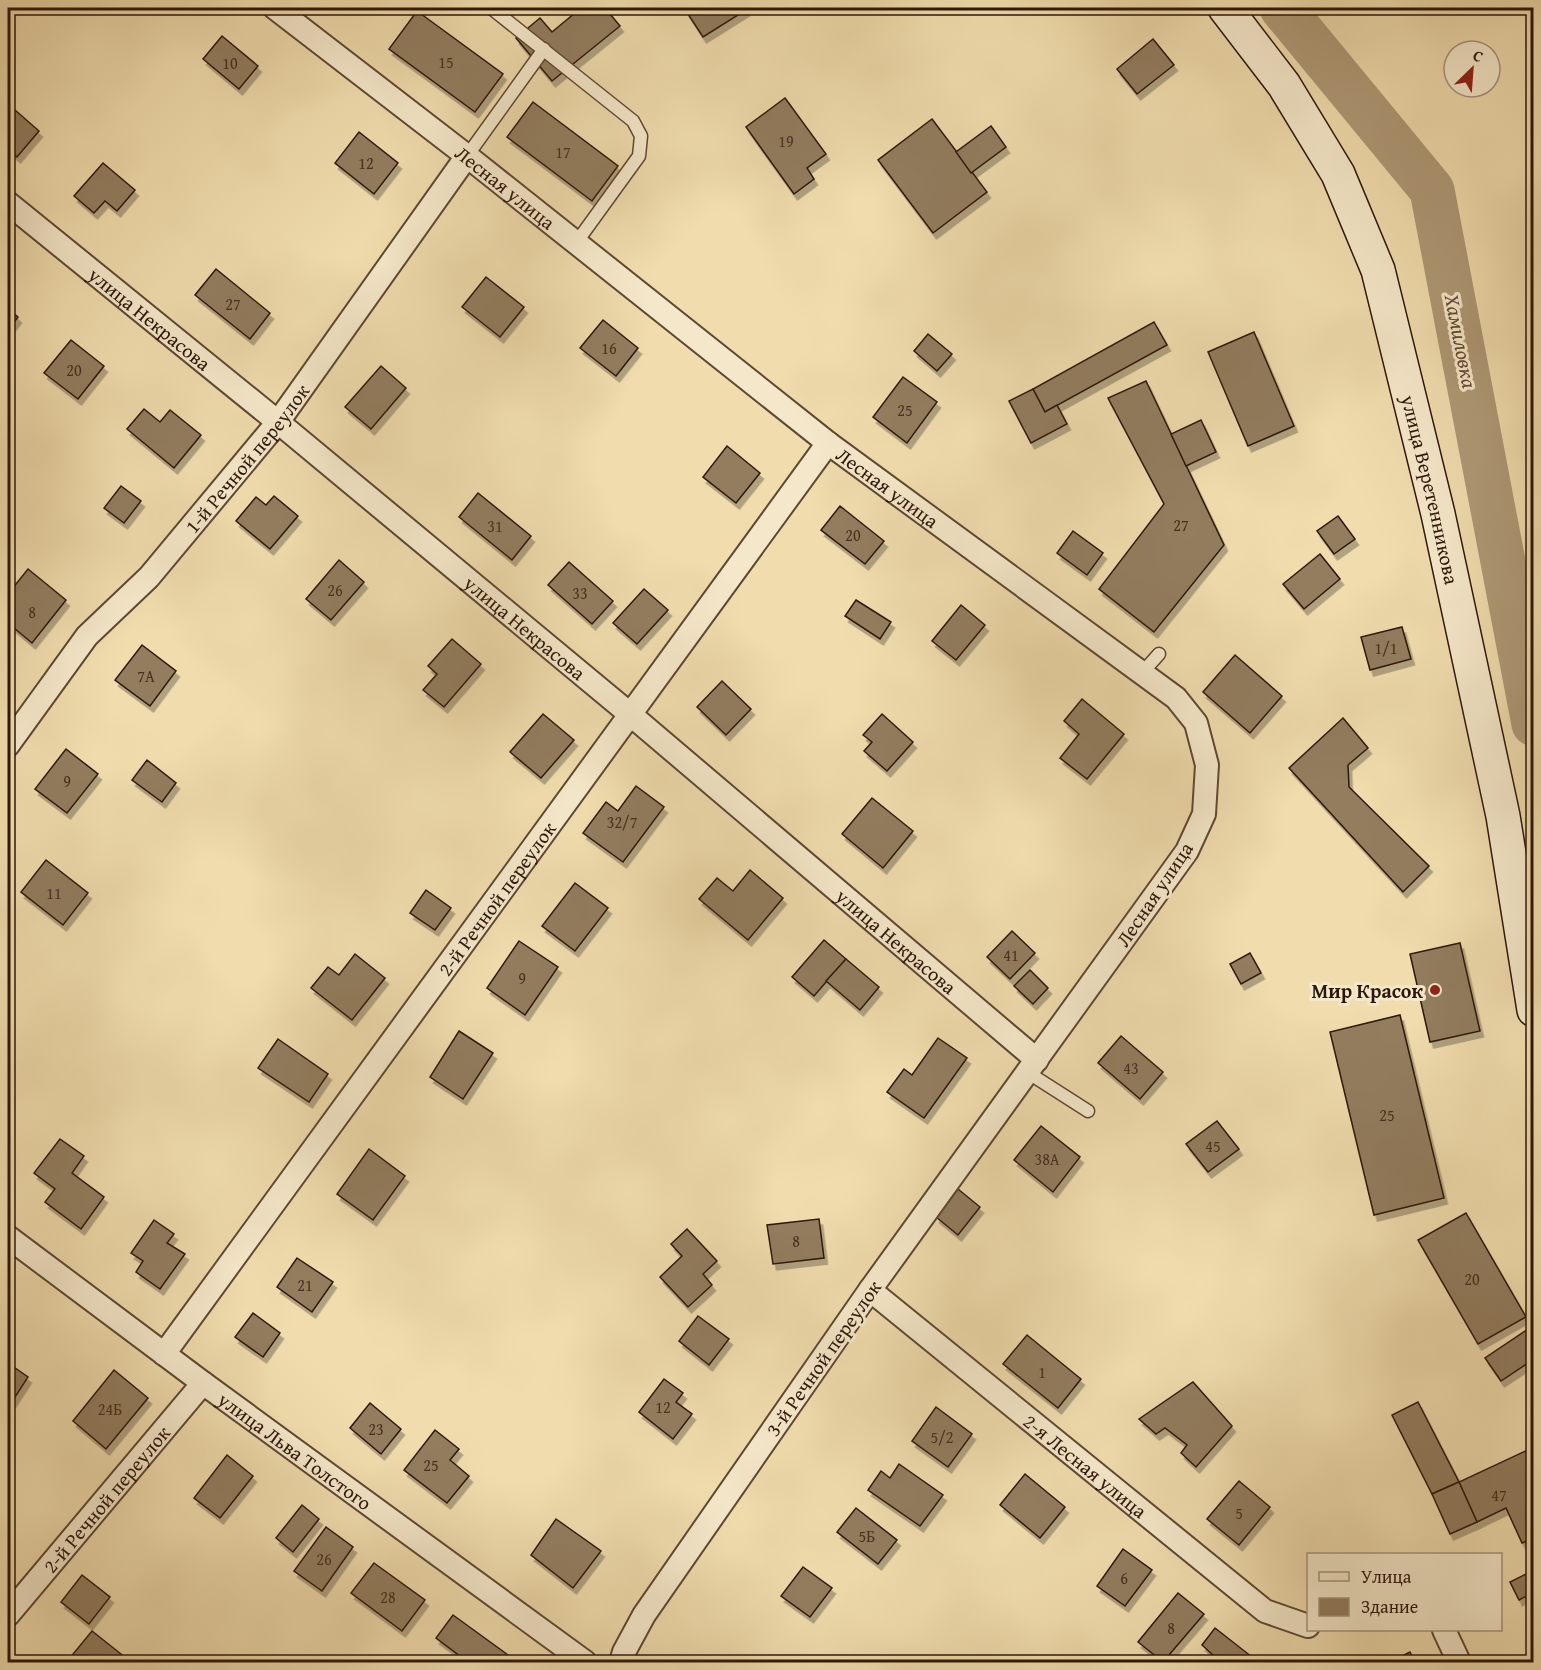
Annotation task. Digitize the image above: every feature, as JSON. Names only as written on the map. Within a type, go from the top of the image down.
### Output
[{"type":"main road","name":"улица Веретенникова","points":[[1225,8],[1284,85],[1338,174],[1378,270],[1438,514],[1501,805],[1533,1010]]},
{"type":"street","name":"Лесная улица","points":[[275,8],[467,156],[828,443],[1176,698],[1196,723],[1207,765],[1204,814],[1187,851],[1032,1066]]},
{"type":"street","name":"1-й Речной переулок","points":[[8,745],[87,636],[149,577],[278,422],[467,156]]},
{"type":"street","name":"улица Некрасова","points":[[8,203],[278,422],[631,715],[1032,1066]]},
{"type":"street","name":"2-й Речной переулок","points":[[164,1354],[828,443]]},
{"type":"street","name":"3-й Речной переулок","points":[[621,1662],[644,1616],[870,1290],[1032,1066]]},
{"type":"street","name":"улица Льва Толстого","points":[[10,1244],[585,1662]]},
{"type":"street","name":"2-я Лесная улица","points":[[870,1290],[1265,1611],[1307,1626]]},
{"type":"street","name":"2-й Речной переулок","points":[[8,1615],[202,1383]]},
{"type":"street","points":[[1445,1631],[1460,1662]]},
{"type":"lane","points":[[491,8],[633,121],[641,136],[639,156],[576,243]]},
{"type":"lane","points":[[467,156],[544,49]]},
{"type":"lane","points":[[1142,672],[1159,654]]},
{"type":"lane","points":[[1032,1066],[1088,1111]]},
{"type":"building","points":[[581,8],[605,8],[620,26],[552,81],[516,38],[540,18],[552,32]]},
{"type":"building","points":[[684,8],[745,8],[746,10],[703,37]]},
{"type":"building","points":[[417,11],[503,74],[475,112],[389,49]]},
{"type":"building","points":[[222,36],[258,66],[239,89],[203,59]]},
{"type":"building","points":[[1153,39],[1174,65],[1137,94],[1117,69]]},
{"type":"building","points":[[785,98],[826,154],[807,168],[814,179],[794,194],[746,127]]},
{"type":"building","points":[[533,102],[618,166],[592,201],[507,137]]},
{"type":"building","points":[[15,110],[39,131],[17,157],[8,149],[8,119]]},
{"type":"building","points":[[932,119],[987,192],[933,233],[878,160]]},
{"type":"building","points":[[991,126],[1006,147],[971,173],[956,152]]},
{"type":"building","points":[[359,132],[398,163],[374,194],[335,163]]},
{"type":"building","points":[[103,163],[135,190],[117,211],[105,201],[94,213],[74,196]]},
{"type":"building","points":[[216,269],[270,313],[250,339],[195,295]]},
{"type":"building","points":[[486,277],[524,307],[500,337],[462,307]]},
{"type":"building","points":[[8,308],[18,317],[8,330]]},
{"type":"building","points":[[603,320],[638,348],[616,376],[580,348]]},
{"type":"building","points":[[1154,322],[1167,345],[1045,412],[1033,389]]},
{"type":"building","points":[[1254,332],[1294,426],[1248,446],[1208,352]]},
{"type":"building","points":[[928,334],[952,354],[937,371],[914,351]]},
{"type":"building","points":[[71,340],[104,366],[78,399],[44,373]]},
{"type":"building","points":[[381,366],[406,388],[371,429],[345,407]]},
{"type":"building","points":[[903,377],[937,402],[907,443],[873,417]]},
{"type":"building","points":[[1146,381],[1224,545],[1154,632],[1099,589],[1164,504],[1108,398]]},
{"type":"building","points":[[1033,389],[1045,412],[1057,405],[1067,424],[1031,443],[1009,401]]},
{"type":"building","points":[[144,409],[160,422],[170,410],[201,435],[174,468],[127,429]]},
{"type":"building","points":[[1201,420],[1216,452],[1186,466],[1171,434]]},
{"type":"building","points":[[727,446],[760,473],[736,503],[703,477]]},
{"type":"building","points":[[121,486],[141,501],[124,523],[104,508]]},
{"type":"building","points":[[478,493],[531,536],[512,560],[459,517]]},
{"type":"building","points":[[274,496],[298,516],[270,549],[236,521],[256,497],[266,505]]},
{"type":"building","points":[[840,506],[884,541],[865,564],[821,530]]},
{"type":"building","points":[[1338,516],[1355,539],[1334,554],[1317,531]]},
{"type":"building","points":[[1073,531],[1103,553],[1087,575],[1057,553]]},
{"type":"building","points":[[1320,554],[1340,579],[1304,609],[1283,584]]},
{"type":"building","points":[[339,560],[364,582],[331,620],[306,599]]},
{"type":"building","points":[[569,562],[613,601],[592,624],[548,585]]},
{"type":"building","points":[[28,569],[66,600],[32,643],[8,623],[8,594]]},
{"type":"building","points":[[644,589],[668,610],[637,644],[613,623]]},
{"type":"building","points":[[856,600],[891,622],[880,639],[845,616]]},
{"type":"building","points":[[961,605],[985,625],[956,660],[932,641]]},
{"type":"building","points":[[1402,627],[1411,659],[1370,670],[1361,637]]},
{"type":"building","points":[[452,639],[481,664],[444,707],[423,690],[437,674],[428,666]]},
{"type":"building","points":[[142,645],[176,671],[150,706],[115,680]]},
{"type":"building","points":[[1235,655],[1282,696],[1250,733],[1203,692]]},
{"type":"building","points":[[722,681],[751,709],[726,735],[697,707]]},
{"type":"building","points":[[1082,699],[1124,734],[1087,779],[1060,758],[1079,734],[1064,721]]},
{"type":"building","points":[[543,714],[574,740],[541,778],[510,752]]},
{"type":"building","points":[[882,714],[913,742],[887,771],[864,751],[872,742],[863,735]]},
{"type":"building","points":[[1343,718],[1368,748],[1348,765],[1349,787],[1429,866],[1403,892],[1289,768]]},
{"type":"building","points":[[66,749],[98,774],[67,813],[35,789]]},
{"type":"building","points":[[147,760],[176,783],[162,802],[132,780]]},
{"type":"building","points":[[636,786],[664,807],[623,862],[583,833],[606,802],[618,811]]},
{"type":"building","points":[[872,798],[913,831],[883,868],[842,834]]},
{"type":"building","points":[[46,860],[88,893],[63,925],[21,892]]},
{"type":"building","points":[[750,870],[783,898],[748,940],[699,899],[717,878],[733,891]]},
{"type":"building","points":[[575,883],[608,908],[575,951],[542,926]]},
{"type":"building","points":[[426,890],[451,908],[435,930],[410,913]]},
{"type":"building","points":[[1012,931],[1035,953],[1010,979],[987,957]]},
{"type":"building","points":[[824,940],[846,959],[814,996],[792,977]]},
{"type":"building","points":[[519,941],[558,967],[525,1015],[487,988]]},
{"type":"building","points":[[1460,943],[1480,1031],[1430,1042],[1410,954]]},
{"type":"building","points":[[1250,953],[1261,973],[1241,984],[1230,964]]},
{"type":"building","points":[[355,954],[385,978],[352,1020],[311,988],[328,967],[339,975]]},
{"type":"building","points":[[846,959],[879,987],[860,1010],[826,981]]},
{"type":"building","points":[[1030,970],[1048,988],[1033,1004],[1014,986]]},
{"type":"building","points":[[1400,1015],[1444,1198],[1374,1215],[1330,1032]]},
{"type":"building","points":[[459,1031],[493,1053],[463,1099],[430,1077]]},
{"type":"building","points":[[1121,1036],[1163,1072],[1140,1099],[1098,1063]]},
{"type":"building","points":[[938,1038],[967,1058],[924,1118],[887,1092],[904,1069],[912,1075]]},
{"type":"building","points":[[278,1039],[328,1074],[309,1102],[258,1068]]},
{"type":"building","points":[[1217,1121],[1239,1149],[1208,1172],[1186,1144]]},
{"type":"building","points":[[1041,1126],[1080,1157],[1053,1192],[1014,1160]]},
{"type":"building","points":[[60,1139],[84,1156],[72,1173],[104,1197],[81,1229],[45,1202],[55,1189],[34,1173]]},
{"type":"building","points":[[369,1149],[405,1176],[373,1220],[337,1194]]},
{"type":"building","points":[[958,1189],[980,1207],[958,1235],[936,1217]]},
{"type":"building","points":[[1466,1213],[1526,1317],[1478,1344],[1418,1240]]},
{"type":"building","points":[[819,1219],[824,1258],[773,1264],[767,1225]]},
{"type":"building","points":[[154,1220],[174,1234],[167,1243],[185,1254],[160,1289],[136,1272],[143,1261],[131,1253]]},
{"type":"building","points":[[687,1229],[717,1261],[703,1274],[712,1285],[688,1307],[660,1277],[682,1256],[671,1244]]},
{"type":"building","points":[[297,1258],[333,1282],[312,1312],[277,1287]]},
{"type":"building","points":[[253,1313],[280,1333],[263,1357],[235,1337]]},
{"type":"building","points":[[698,1316],[729,1339],[709,1365],[679,1341]]},
{"type":"building","points":[[1534,1325],[1534,1359],[1501,1381],[1485,1358]]},
{"type":"building","points":[[1027,1335],[1081,1379],[1058,1408],[1003,1364]]},
{"type":"building","points":[[8,1363],[28,1377],[8,1408]]},
{"type":"building","points":[[114,1370],[148,1398],[106,1449],[73,1421]]},
{"type":"building","points":[[664,1379],[683,1393],[676,1402],[692,1414],[673,1439],[639,1412]]},
{"type":"building","points":[[1193,1382],[1232,1426],[1196,1467],[1181,1453],[1187,1445],[1165,1428],[1156,1434],[1139,1419]]},
{"type":"building","points":[[1418,1402],[1459,1482],[1432,1494],[1392,1415]]},
{"type":"building","points":[[370,1403],[401,1429],[381,1454],[350,1428]]},
{"type":"building","points":[[936,1407],[972,1434],[948,1467],[912,1441]]},
{"type":"building","points":[[435,1430],[459,1449],[450,1460],[469,1476],[447,1503],[404,1470]]},
{"type":"building","points":[[1534,1447],[1534,1538],[1522,1543],[1506,1508],[1477,1522],[1459,1482]]},
{"type":"building","points":[[227,1455],[253,1476],[220,1518],[194,1498]]},
{"type":"building","points":[[899,1464],[943,1495],[920,1526],[868,1490],[881,1471],[890,1478]]},
{"type":"building","points":[[1025,1474],[1065,1507],[1040,1538],[1000,1505]]},
{"type":"building","points":[[1239,1481],[1270,1507],[1239,1545],[1207,1519]]},
{"type":"building","points":[[1459,1482],[1477,1522],[1450,1534],[1432,1494]]},
{"type":"building","points":[[302,1505],[319,1519],[293,1552],[276,1538]]},
{"type":"building","points":[[856,1508],[897,1540],[878,1564],[837,1532]]},
{"type":"building","points":[[556,1519],[601,1551],[573,1588],[531,1555]]},
{"type":"building","points":[[326,1527],[353,1547],[322,1591],[294,1571]]},
{"type":"building","points":[[1123,1549],[1152,1570],[1125,1606],[1097,1586]]},
{"type":"building","points":[[374,1563],[425,1600],[402,1631],[351,1593]]},
{"type":"building","points":[[803,1567],[832,1588],[810,1617],[781,1596]]},
{"type":"building","points":[[1534,1570],[1534,1592],[1519,1600],[1510,1582]]},
{"type":"building","points":[[82,1575],[110,1597],[89,1624],[61,1602]]},
{"type":"building","points":[[1178,1593],[1204,1614],[1163,1662],[1138,1642]]},
{"type":"building","points":[[453,1615],[515,1660],[513,1662],[457,1662],[461,1657],[436,1638]]},
{"type":"building","points":[[1215,1628],[1252,1657],[1247,1662],[1209,1662],[1214,1656],[1202,1645]]},
{"type":"building","points":[[92,1631],[126,1658],[122,1662],[74,1662],[69,1659]]},
{"type":"building","points":[[1410,1652],[1415,1662],[1390,1662]]},
{"type":"waterway","name":"Хамиловка","points":[[1282,8],[1432,190],[1534,724]]},
{"type":"place","name":"Мир Красок","points":[[1435,990]]}]
